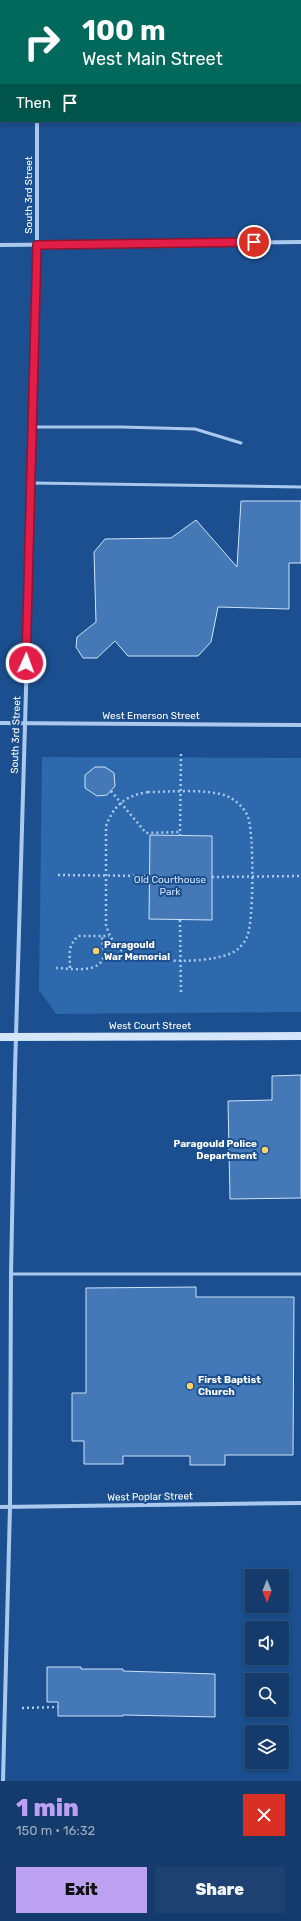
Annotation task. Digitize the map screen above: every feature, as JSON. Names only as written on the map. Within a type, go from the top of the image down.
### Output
[{"type":"main road","name":"West Court Street","points":[[0,1037],[301,1036]]},
{"type":"street","name":"South 3rd Street","points":[[3,1781],[2,1742],[5,1708],[10,1507],[11,1274],[16,1037],[32,483],[37,245],[37,122]]},
{"type":"street","points":[[0,245],[301,242]]},
{"type":"street","name":"West Emerson Street","points":[[0,723],[301,725]]},
{"type":"street","name":"West Poplar Street","points":[[0,1507],[301,1503]]},
{"type":"lane","points":[[33,427],[195,429],[241,443]]},
{"type":"lane","points":[[32,483],[301,487]]},
{"type":"lane","points":[[11,1274],[301,1274]]},
{"type":"path","points":[[180,836],[181,753]]},
{"type":"path","points":[[111,791],[146,833],[180,832]]},
{"type":"path","points":[[148,792],[180,792],[216,794],[229,797],[240,805],[248,815],[251,831],[251,921],[247,938],[238,949],[227,956],[211,960],[157,960],[124,953],[109,936],[106,925],[106,826],[111,814],[121,802],[135,794],[148,792]]},
{"type":"path","points":[[58,875],[150,876]]},
{"type":"path","points":[[212,877],[301,876]]},
{"type":"path","points":[[180,920],[181,995]]},
{"type":"path","points":[[70,968],[69,947],[78,936],[109,936]]},
{"type":"path","points":[[56,968],[89,969],[99,964],[104,955],[102,936]]},
{"type":"path","points":[[5,1708],[58,1707]]},
{"type":"green space","name":"Old Courthouse Park","points":[[42,757],[301,758],[301,1012],[56,1014],[39,990]]},
{"type":"building","points":[[241,501],[301,501],[301,563],[289,563],[289,609],[218,607],[211,642],[198,656],[128,656],[115,641],[97,658],[83,658],[76,647],[77,637],[96,622],[94,552],[105,539],[171,538],[196,520],[237,567]]},
{"type":"building","points":[[95,767],[105,767],[114,773],[115,786],[107,795],[97,796],[85,788],[85,775]]},
{"type":"building","points":[[150,835],[212,836],[212,920],[149,919]]},
{"type":"building","name":"Paragould Police Department","points":[[301,1075],[301,1198],[230,1199],[228,1101],[272,1100],[272,1076]]},
{"type":"building","name":"First Baptist Church","points":[[196,1287],[196,1297],[294,1297],[293,1455],[225,1455],[225,1465],[190,1465],[190,1456],[123,1456],[123,1464],[84,1464],[84,1441],[72,1441],[72,1393],[86,1393],[86,1288]]},
{"type":"building","points":[[47,1667],[81,1667],[81,1669],[123,1669],[123,1671],[215,1674],[215,1717],[123,1715],[58,1716],[58,1702],[47,1702]]},
{"type":"place","name":"Paragould War Memorial","points":[[96,951]]},
{"type":"place","name":"Paragould Police Department","points":[[265,1150]]},
{"type":"place","name":"First Baptist Church","points":[[190,1386]]},
{"type":"route","points":[[26,663],[32,483],[37,245],[254,242]]}]
